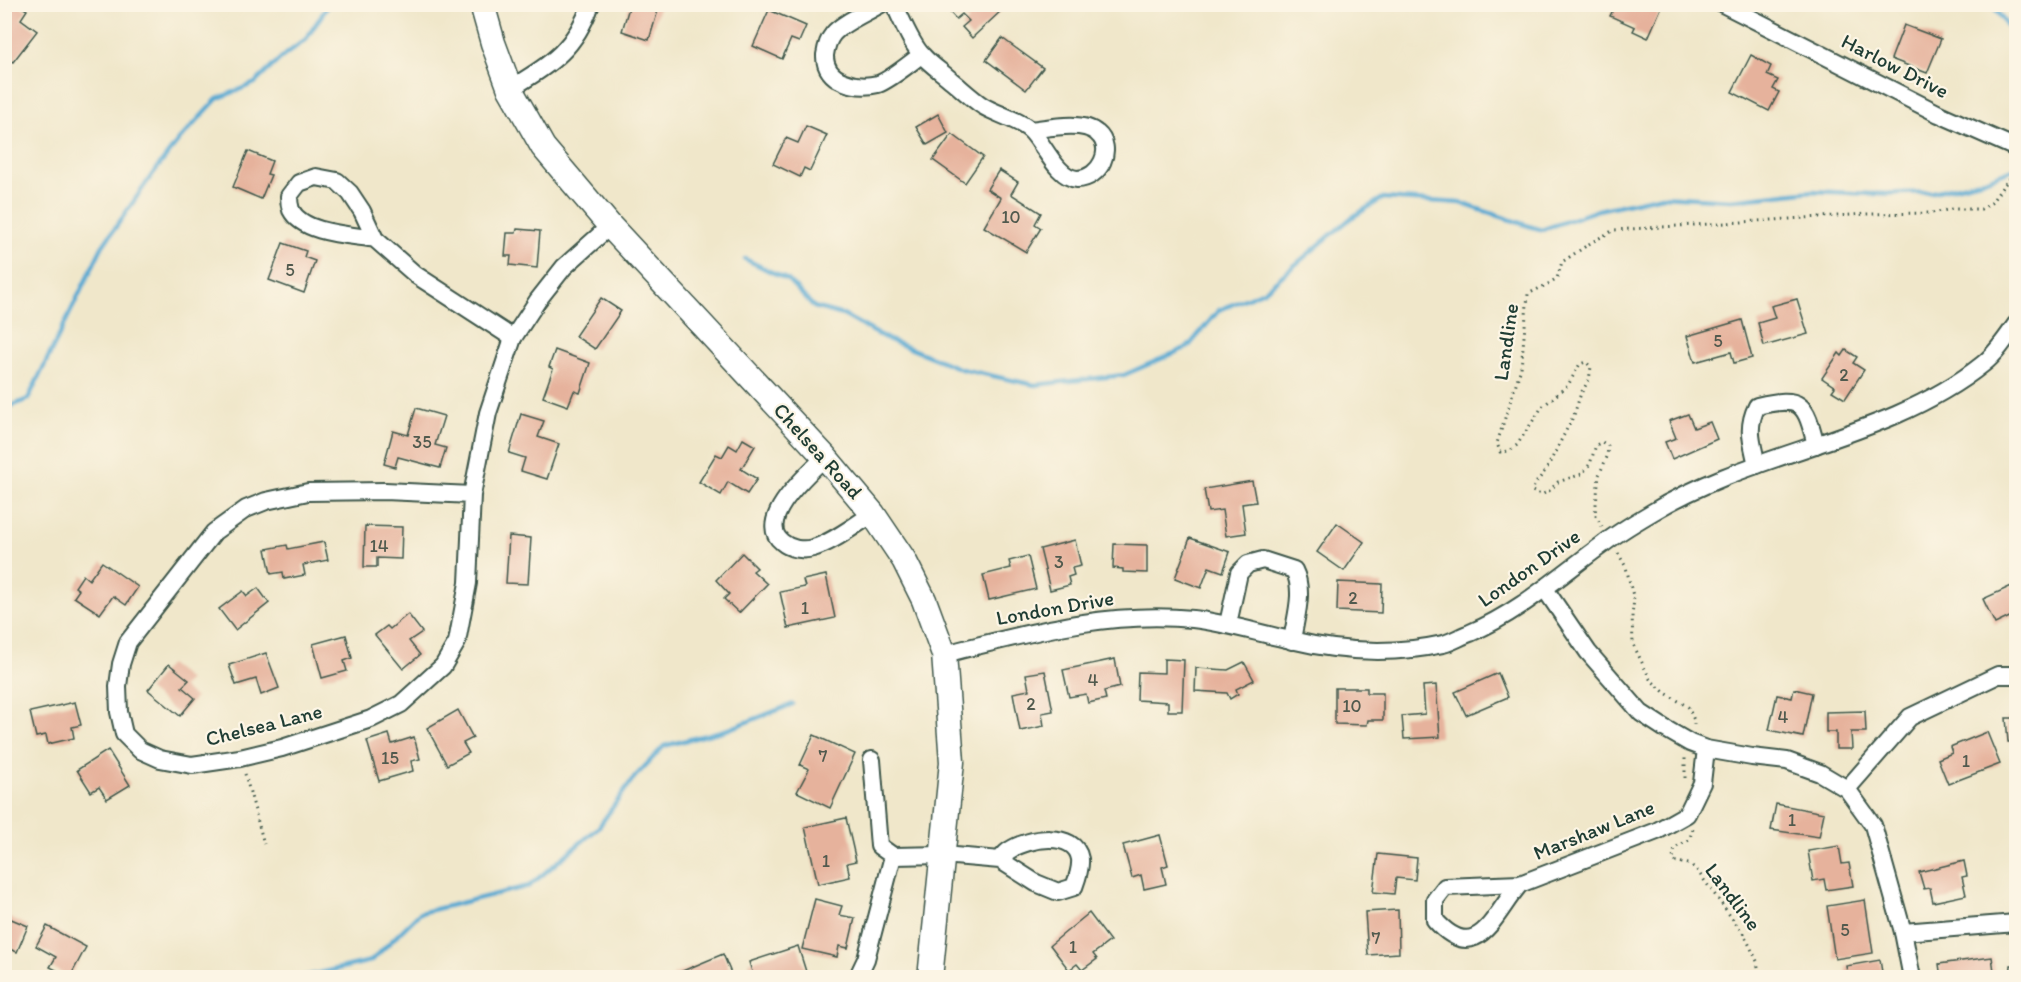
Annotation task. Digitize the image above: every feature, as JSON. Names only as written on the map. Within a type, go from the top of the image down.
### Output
[{"type":"street","name":"Chelsea Road","points":[[482,4],[510,89],[543,147],[610,226],[825,457],[873,514],[904,560],[924,600],[944,654],[952,762],[930,978]]},
{"type":"street","points":[[510,89],[553,62],[576,38],[591,4]]},
{"type":"street","points":[[881,4],[835,31],[826,51],[825,62],[828,72],[839,80],[852,84],[879,84],[921,55]]},
{"type":"street","points":[[894,4],[921,55],[982,105],[1030,130]]},
{"type":"street","name":"Harlow Drive","points":[[1723,4],[1939,114],[2016,148]]},
{"type":"street","points":[[375,239],[312,228],[291,211],[289,196],[299,183],[316,177],[337,181],[350,193],[362,211],[375,239],[416,275],[513,338]]},
{"type":"street","name":"Chelsea Lane","points":[[472,495],[385,491],[308,492],[266,501],[246,509],[214,532],[128,642],[121,664],[118,686],[119,712],[124,734],[140,750],[160,759],[192,765],[240,758],[282,748],[371,719],[401,704],[443,666],[457,642],[468,583],[472,495],[488,413],[513,338],[538,300],[564,267],[610,226]]},
{"type":"street","name":"London Drive","points":[[944,654],[1063,625],[1123,617],[1192,619],[1228,624],[1319,646],[1382,652],[1445,643],[1493,623],[1545,589],[1604,543],[1653,511],[1702,486],[1879,422],[1941,394],[1985,363],[2016,324]]},
{"type":"street","points":[[1757,465],[1750,432],[1751,418],[1757,406],[1784,400],[1799,405],[1808,416],[1816,445]]},
{"type":"street","points":[[825,457],[789,492],[775,518],[775,531],[781,542],[796,549],[812,548],[873,514]]},
{"type":"street","points":[[1228,624],[1239,573],[1248,564],[1263,560],[1294,570],[1299,580],[1300,590],[1292,640]]},
{"type":"street","points":[[1545,589],[1588,651],[1641,713],[1690,743],[1706,749],[1752,758],[1787,761],[1820,773],[1847,789],[1873,825],[1903,932],[1912,978]]},
{"type":"street","points":[[1847,789],[1910,717],[1998,675],[2016,674]]},
{"type":"street","name":"Marshaw Lane","points":[[1520,884],[1506,900],[1500,915],[1486,930],[1473,939],[1458,938],[1445,931],[1435,920],[1435,900],[1445,887],[1520,884],[1657,831],[1687,814],[1702,783],[1706,749]]},
{"type":"street","points":[[872,760],[879,846],[893,856],[943,855],[1000,860],[1036,883],[1058,892],[1074,888],[1079,875],[1080,859],[1074,847],[1060,840],[1040,838],[1022,844],[1008,850],[1000,860]]},
{"type":"street","points":[[856,978],[866,959],[893,856]]},
{"type":"street","points":[[1903,932],[2016,922]]},
{"type":"path","name":"Landline","points":[[1606,534],[1595,514],[1599,475],[1609,451],[1608,446],[1602,442],[1596,445],[1590,464],[1582,474],[1558,482],[1541,495],[1532,491],[1546,470],[1574,415],[1591,373],[1591,367],[1586,363],[1580,364],[1568,385],[1542,407],[1517,445],[1510,451],[1500,452],[1497,443],[1521,368],[1527,294],[1548,285],[1557,278],[1562,262],[1614,230],[1981,209],[1991,203],[2002,186],[2016,172]]},
{"type":"path","points":[[1615,546],[1626,567],[1634,600],[1633,644],[1650,679],[1664,692],[1688,707],[1694,720],[1693,734]]},
{"type":"path","points":[[240,758],[264,844]]},
{"type":"path","name":"Landline","points":[[1690,820],[1693,828],[1692,835],[1689,840],[1675,848],[1673,858],[1676,862],[1689,864],[1696,869],[1737,924],[1752,948],[1760,978]]},
{"type":"building","points":[[630,4],[660,4],[649,40],[622,31]]},
{"type":"building","points":[[942,4],[997,4],[1002,10],[972,38],[962,27],[969,21],[962,14],[956,19]]},
{"type":"building","points":[[1606,4],[1663,4],[1648,38],[1633,31],[1635,27],[1610,16],[1614,8]]},
{"type":"building","points":[[8,5],[19,5],[27,10],[21,19],[37,31],[13,62],[4,56],[4,9]]},
{"type":"building","points":[[769,10],[806,26],[799,42],[791,39],[782,59],[753,46]]},
{"type":"building","points":[[1904,25],[1941,39],[1927,73],[1891,59]]},
{"type":"building","points":[[1002,38],[1043,68],[1026,90],[986,60]]},
{"type":"building","points":[[1751,55],[1771,66],[1767,75],[1778,80],[1773,89],[1779,92],[1769,111],[1732,92]]},
{"type":"building","points":[[938,114],[948,133],[927,145],[916,127]]},
{"type":"building","points":[[806,126],[827,135],[810,171],[804,168],[800,177],[773,164],[786,138],[798,143]]},
{"type":"building","points":[[952,134],[983,157],[965,183],[933,160]]},
{"type":"building","points":[[248,151],[272,161],[267,174],[271,175],[261,199],[233,187]]},
{"type":"building","points":[[999,170],[1018,182],[1011,194],[1041,213],[1035,224],[1041,228],[1026,252],[984,227],[1001,198],[987,189]]},
{"type":"building","points":[[517,229],[540,231],[537,268],[510,265],[511,256],[505,256],[507,233],[516,233]]},
{"type":"building","points":[[283,243],[306,251],[304,257],[315,261],[304,293],[269,280]]},
{"type":"building","points":[[601,298],[621,311],[595,349],[575,336]]},
{"type":"building","points":[[1797,299],[1808,334],[1764,346],[1758,323],[1775,318],[1771,306]]},
{"type":"building","points":[[1742,320],[1752,358],[1734,363],[1731,352],[1695,362],[1687,336]]},
{"type":"building","points":[[555,350],[590,363],[580,393],[574,391],[568,406],[543,397],[553,369],[549,367]]},
{"type":"building","points":[[1846,350],[1857,357],[1853,363],[1864,370],[1845,399],[1832,391],[1835,387],[1822,378],[1839,353],[1842,356]]},
{"type":"building","points":[[416,408],[444,416],[435,445],[446,448],[440,468],[398,457],[395,467],[384,464],[393,431],[408,435]]},
{"type":"building","points":[[521,414],[544,421],[538,437],[559,444],[547,479],[521,471],[525,458],[509,453]]},
{"type":"building","points":[[1688,414],[1694,428],[1710,422],[1717,439],[1672,459],[1665,442],[1676,438],[1669,421]]},
{"type":"building","points":[[743,439],[755,446],[741,469],[757,479],[747,494],[728,482],[721,495],[699,482],[716,454],[722,457],[729,445],[737,450]]},
{"type":"building","points":[[1252,481],[1256,502],[1242,504],[1246,533],[1226,536],[1222,510],[1208,512],[1204,489]]},
{"type":"building","points":[[1337,523],[1364,542],[1344,571],[1317,552]]},
{"type":"building","points":[[365,526],[402,527],[401,559],[377,558],[377,567],[364,567]]},
{"type":"building","points":[[509,536],[531,538],[528,584],[506,583]]},
{"type":"building","points":[[1190,538],[1230,552],[1223,572],[1209,567],[1201,588],[1175,578]]},
{"type":"building","points":[[1075,540],[1081,566],[1072,568],[1074,575],[1068,577],[1070,585],[1050,590],[1040,549]]},
{"type":"building","points":[[324,542],[328,560],[303,565],[305,575],[284,579],[283,572],[271,574],[266,549],[287,545],[288,549]]},
{"type":"building","points":[[1114,544],[1147,545],[1147,573],[1123,572],[1123,569],[1113,568]]},
{"type":"building","points":[[742,553],[757,568],[753,571],[767,584],[739,613],[724,599],[729,594],[716,580]]},
{"type":"building","points":[[1028,556],[1036,589],[989,600],[983,575],[1011,568],[1009,561]]},
{"type":"building","points":[[102,562],[138,587],[126,605],[113,596],[100,614],[74,597],[79,590],[75,587],[83,575],[89,580]]},
{"type":"building","points":[[826,575],[835,618],[788,628],[780,592],[805,587],[803,580]]},
{"type":"building","points":[[1338,582],[1382,584],[1381,613],[1337,611]]},
{"type":"building","points":[[2016,584],[2016,614],[1995,624],[1983,599]]},
{"type":"building","points":[[258,588],[269,603],[235,630],[219,609],[243,591],[247,596]]},
{"type":"building","points":[[408,614],[422,632],[409,641],[420,655],[403,669],[375,635],[387,626],[390,629]]},
{"type":"building","points":[[346,635],[352,658],[344,661],[347,671],[322,678],[313,644]]},
{"type":"building","points":[[266,653],[279,688],[261,695],[256,679],[236,685],[229,665]]},
{"type":"building","points":[[1115,659],[1120,687],[1104,691],[1106,699],[1088,703],[1086,694],[1069,697],[1063,670]]},
{"type":"building","points":[[1164,659],[1184,660],[1182,711],[1168,711],[1168,702],[1137,700],[1138,672],[1164,673]]},
{"type":"building","points":[[1244,662],[1254,680],[1236,689],[1238,694],[1230,699],[1227,693],[1195,691],[1196,668],[1228,670]]},
{"type":"building","points":[[169,664],[189,680],[182,687],[195,698],[180,716],[148,690]]},
{"type":"building","points":[[1045,671],[1053,711],[1042,713],[1044,726],[1020,731],[1013,693],[1029,690],[1026,674]]},
{"type":"building","points":[[1498,673],[1508,697],[1466,715],[1455,692]]},
{"type":"building","points":[[1436,685],[1440,737],[1404,739],[1402,716],[1425,714],[1423,686]]},
{"type":"building","points":[[1335,688],[1367,688],[1367,693],[1383,693],[1383,720],[1368,720],[1367,725],[1335,724]]},
{"type":"building","points":[[1794,689],[1812,693],[1803,737],[1769,730],[1777,695],[1792,698]]},
{"type":"building","points":[[75,702],[81,725],[72,727],[74,738],[48,744],[46,735],[36,737],[30,712]]},
{"type":"building","points":[[458,710],[473,738],[463,743],[469,753],[447,765],[427,728]]},
{"type":"building","points":[[1865,711],[1866,732],[1851,732],[1852,749],[1836,749],[1836,732],[1826,732],[1826,712]]},
{"type":"building","points":[[2006,718],[2016,718],[2016,742],[2008,742]]},
{"type":"building","points":[[1987,732],[2000,764],[1948,784],[1938,759],[1952,753],[1950,747]]},
{"type":"building","points":[[389,734],[392,744],[414,737],[420,759],[411,761],[413,771],[379,781],[367,741]]},
{"type":"building","points":[[814,735],[855,754],[830,808],[797,792],[809,769],[800,765]]},
{"type":"building","points":[[108,750],[130,785],[107,799],[99,787],[91,792],[77,770]]},
{"type":"building","points":[[1776,804],[1824,813],[1819,837],[1771,830]]},
{"type":"building","points":[[846,818],[856,861],[847,863],[850,877],[818,884],[805,827]]},
{"type":"building","points":[[1160,835],[1168,865],[1162,867],[1166,884],[1144,889],[1141,875],[1132,878],[1123,845]]},
{"type":"building","points":[[1839,846],[1842,864],[1849,863],[1853,886],[1826,890],[1824,879],[1813,881],[1808,851]]},
{"type":"building","points":[[1378,854],[1417,858],[1415,880],[1396,878],[1394,894],[1373,892]]},
{"type":"building","points":[[1964,861],[1967,876],[1962,877],[1966,895],[1933,902],[1930,888],[1924,889],[1919,872]]},
{"type":"building","points":[[815,899],[842,906],[839,915],[855,918],[848,948],[839,946],[837,957],[802,949]]},
{"type":"building","points":[[1865,900],[1873,953],[1835,959],[1827,906]]},
{"type":"building","points":[[1398,910],[1399,953],[1368,955],[1365,912]]},
{"type":"building","points":[[1089,913],[1110,941],[1093,954],[1097,959],[1082,970],[1077,964],[1069,970],[1050,945]]},
{"type":"building","points":[[4,916],[28,926],[17,952],[4,947]]},
{"type":"building","points":[[47,926],[86,947],[70,977],[50,967],[56,957],[36,946]]},
{"type":"building","points":[[798,946],[808,978],[754,978],[749,962]]},
{"type":"building","points":[[723,954],[733,978],[674,978],[673,975]]},
{"type":"building","points":[[1992,957],[1995,978],[1941,978],[1939,964]]},
{"type":"building","points":[[1880,960],[1883,978],[1848,978],[1846,966]]},
{"type":"building","points":[[2011,965],[2016,965],[2016,978],[2010,978]]},
{"type":"waterway","points":[[4,409],[28,399],[102,247],[179,140],[217,99],[255,83],[281,58],[306,39],[329,4]]},
{"type":"waterway","points":[[1992,4],[2016,39]]},
{"type":"waterway","points":[[745,259],[788,280],[814,307],[843,315],[887,339],[961,369],[1035,385],[1124,375],[1188,347],[1219,310],[1264,291],[1351,218],[1383,198],[1460,203],[1541,230],[1598,210],[1662,196],[1731,200],[1812,191],[1872,194],[1933,192],[1984,180],[2016,168]]},
{"type":"waterway","points":[[298,978],[371,961],[420,913],[529,886],[598,828],[632,780],[664,746],[729,729],[793,704]]}]
